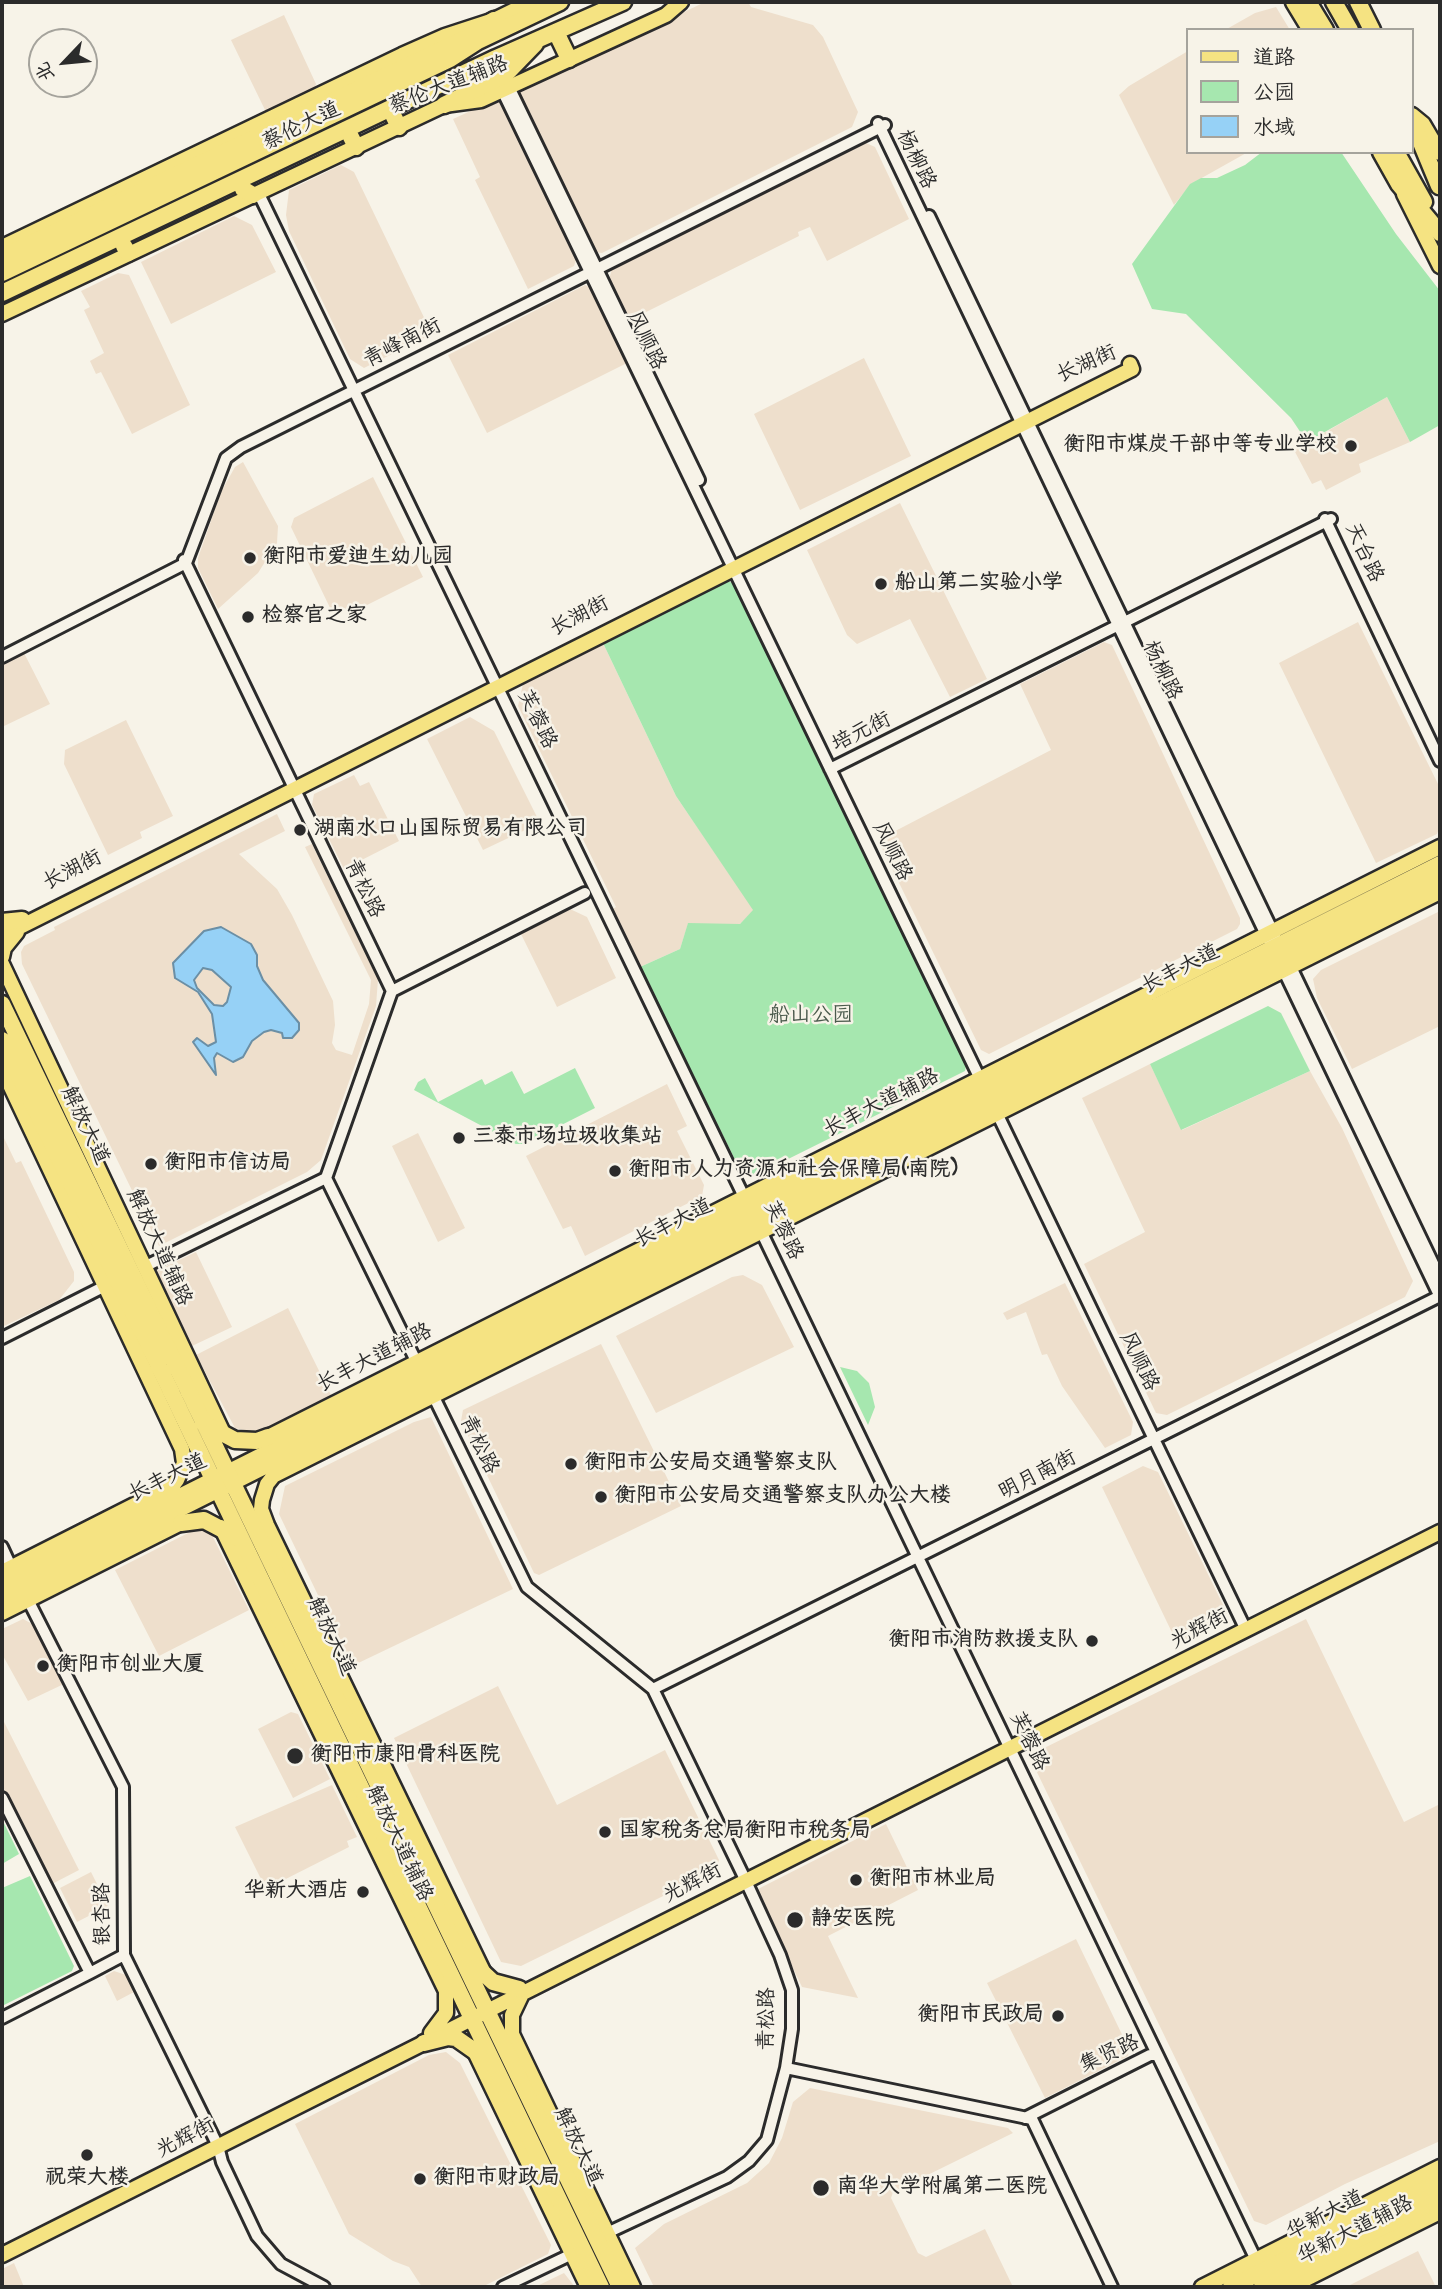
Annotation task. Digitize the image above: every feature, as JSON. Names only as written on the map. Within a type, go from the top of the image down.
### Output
[{"type":"highway","name":"蔡伦大道","points":[[2,273],[450,59],[471,40],[560,2]]},
{"type":"highway","name":"蔡伦大道","points":[[2,293],[496,58],[623,2]]},
{"type":"highway","points":[[1294,2],[1310,28]]},
{"type":"highway","points":[[1306,2],[1316,28]]},
{"type":"highway","points":[[1306,2],[1324,28]]},
{"type":"highway","points":[[1334,2],[1349,28]]},
{"type":"highway","points":[[1358,2],[1371,28]]},
{"type":"highway","points":[[2,257],[127,198],[147,183],[404,61],[471,40],[494,20]]},
{"type":"highway","points":[[556,32],[569,59]]},
{"type":"highway","points":[[445,36],[471,40]]},
{"type":"highway","points":[[444,106],[505,75],[539,40]]},
{"type":"highway","points":[[2,304],[396,122],[500,67],[539,40]]},
{"type":"highway","points":[[1414,126],[1440,187]]},
{"type":"highway","points":[[1414,142],[1440,187]]},
{"type":"highway","points":[[1382,154],[1399,184],[1440,231]]},
{"type":"highway","points":[[1396,154],[1440,231]]},
{"type":"highway","points":[[2,922],[23,922]]},
{"type":"highway","name":"解放大道","points":[[2,1004],[38,1097],[51,1142],[223,1482],[334,1679],[459,1950],[620,2287]]},
{"type":"highway","name":"解放大道","points":[[2,1040],[138,1270],[204,1423],[241,1540],[496,2066],[577,2252],[601,2287]]},
{"type":"highway","points":[[38,1097],[30,1128],[51,1142]]},
{"type":"highway","points":[[105,1286],[108,1259]]},
{"type":"highway","points":[[204,1423],[224,1436],[247,1442],[268,1437]]},
{"type":"highway","points":[[181,1523],[204,1520],[222,1527],[241,1540]]},
{"type":"highway","points":[[303,1667],[303,1696]]},
{"type":"highway","points":[[459,1950],[502,1987],[521,1991]]},
{"type":"highway","points":[[428,2038],[456,2038],[496,2066]]},
{"type":"highway","name":"华新大道","points":[[1261,2278],[1440,2182]]},
{"type":"highway","name":"华新大道","points":[[1231,2287],[1261,2278],[1440,2198]]},
{"type":"highway","points":[[607,2233],[608,2262]]},
{"type":"highway","points":[[577,2252],[585,2281]]},
{"type":"main road","points":[[404,61],[445,36],[494,20],[531,2]]},
{"type":"main road","name":"蔡伦大道辅路","points":[[396,122],[444,106],[481,100],[666,15],[681,2]]},
{"type":"main road","points":[[1414,117],[1423,124],[1440,153]]},
{"type":"main road","points":[[2,247],[147,183]]},
{"type":"main road","points":[[1399,184],[1424,239],[1440,266]]},
{"type":"main road","points":[[2,314],[126,249]]},
{"type":"main road","name":"长湖街","points":[[2,930],[23,922],[1023,421],[1132,369],[1130,364],[1023,421]]},
{"type":"main road","name":"长丰大道辅路","points":[[750,1217],[1278,951],[1440,847]]},
{"type":"main road","name":"长丰大道","points":[[2,1585],[87,1556],[223,1482],[1278,951],[1440,863]]},
{"type":"main road","name":"长丰大道","points":[[1278,951],[1440,877]]},
{"type":"main road","name":"长丰大道辅路","points":[[1278,951],[1440,892]]},
{"type":"main road","points":[[2,957],[11,937],[23,922]]},
{"type":"main road","name":"长湖街","points":[[2,936],[23,922]]},
{"type":"main road","name":"解放大道辅路","points":[[2,964],[138,1270],[224,1436]]},
{"type":"main road","points":[[2,1068],[182,1449],[184,1463],[173,1486],[154,1509]]},
{"type":"main road","points":[[38,1097],[53,1076]]},
{"type":"main road","name":"长丰大道","points":[[2,1599],[16,1581],[154,1509],[290,1456],[425,1380],[596,1309],[750,1217]]},
{"type":"main road","points":[[273,1476],[425,1380]]},
{"type":"main road","name":"长丰大道辅路","points":[[268,1437],[425,1380]]},
{"type":"main road","points":[[273,1476],[290,1456]]},
{"type":"main road","name":"解放大道辅路","points":[[273,1476],[262,1500],[261,1509],[267,1525],[334,1679],[485,1975]]},
{"type":"main road","points":[[2,1613],[16,1581],[86,1530],[173,1486]]},
{"type":"main road","points":[[86,1530],[112,1530],[129,1508]]},
{"type":"main road","points":[[16,1581],[137,1545],[181,1523]]},
{"type":"main road","name":"解放大道辅路","points":[[222,1527],[446,1991],[446,2012],[428,2038]]},
{"type":"main road","name":"光辉街","points":[[2,2255],[217,2144],[1440,1530]]},
{"type":"main road","points":[[87,1556],[137,1545]]},
{"type":"main road","points":[[521,1991],[511,2026],[517,2045],[633,2287]]},
{"type":"main road","points":[[474,2050],[577,2252]]},
{"type":"main road","name":"光辉街","points":[[2,2249],[217,2144]]},
{"type":"main road","name":"华新大道辅路","points":[[1202,2287],[1261,2278],[1440,2167]]},
{"type":"main road","name":"华新大道辅路","points":[[1290,2287],[1440,2212]]},
{"type":"street","name":"风顺路","points":[[506,89],[1248,1627]]},
{"type":"street","name":"青峰南街","points":[[184,562],[226,458],[253,441],[351,389],[880,125]]},
{"type":"street","name":"杨柳路","points":[[880,125],[1278,951],[1440,1296]]},
{"type":"street","name":"芙蓉路","points":[[253,189],[1261,2278]]},
{"type":"street","name":"培元街","points":[[834,767],[1328,520]]},
{"type":"street","name":"天台路","points":[[1328,520],[1440,746]]},
{"type":"street","name":"天台路","points":[[1328,520],[1440,761]]},
{"type":"street","points":[[2,652],[184,562]]},
{"type":"street","points":[[2,657],[184,562]]},
{"type":"street","name":"青松路","points":[[184,562],[392,991]]},
{"type":"street","points":[[138,1270],[326,1178],[392,991],[586,893]]},
{"type":"street","name":"杨柳路","points":[[1278,951],[1440,1278]]},
{"type":"street","name":"青松路","points":[[326,1178],[527,1587],[653,1689],[745,1879],[792,1990],[792,2029],[785,2071],[767,2140],[750,2161],[727,2177],[607,2233]]},
{"type":"street","points":[[2,1338],[105,1286]]},
{"type":"street","name":"明月南街","points":[[653,1689],[1440,1296]]},
{"type":"street","name":"银杏路","points":[[2,1547],[16,1581],[123,1787],[124,1955],[217,2144],[222,2162],[257,2236],[270,2255],[281,2264],[324,2287]]},
{"type":"street","points":[[2,1798],[90,1973]]},
{"type":"street","points":[[2,2018],[124,1955]]},
{"type":"street","name":"集贤路","points":[[1027,2119],[1154,2057]]},
{"type":"street","points":[[785,2071],[1027,2119]]},
{"type":"street","points":[[1027,2119],[1027,2125],[1105,2287]]},
{"type":"street","points":[[1027,2119],[1112,2287]]},
{"type":"street","points":[[503,2287],[577,2252]]},
{"type":"shaded area","points":[[705,2],[748,2],[751,7],[813,25],[823,37],[858,112],[852,127],[602,253],[594,252],[517,92]]},
{"type":"shaded area","points":[[1276,7],[1289,28],[1229,28],[1255,13]]},
{"type":"shaded area","points":[[284,15],[316,84],[314,92],[267,114],[231,40]]},
{"type":"shaded area","points":[[1186,52],[1186,154],[1244,154],[1191,184],[1174,205],[1119,95],[1129,86]]},
{"type":"shaded area","points":[[497,99],[502,101],[576,260],[574,266],[528,289],[475,180],[480,177],[453,119]]},
{"type":"shaded area","points":[[866,143],[875,147],[909,219],[827,261],[810,227],[798,232],[799,236],[630,320],[609,280],[612,268]]},
{"type":"shaded area","points":[[341,165],[354,172],[432,334],[364,368],[350,359],[289,231],[286,215],[289,190]]},
{"type":"shaded area","points":[[234,216],[252,225],[276,272],[171,324],[141,262]]},
{"type":"shaded area","points":[[118,273],[129,275],[190,405],[132,434],[101,372],[96,374],[90,361],[104,353],[84,310],[90,307],[81,291]]},
{"type":"shaded area","points":[[585,285],[591,288],[627,363],[487,433],[448,355]]},
{"type":"shaded area","points":[[864,358],[911,456],[800,510],[754,414]]},
{"type":"shaded area","name":"衡阳市煤炭干部中等专业学校","points":[[1387,397],[1410,442],[1359,464],[1361,472],[1326,490],[1321,480],[1312,484],[1294,450]]},
{"type":"shaded area","points":[[243,462],[278,526],[277,543],[258,573],[218,609],[198,568],[198,558],[221,492],[235,467]]},
{"type":"shaded area","points":[[373,477],[423,577],[349,614],[345,608],[333,614],[291,527],[294,518]]},
{"type":"shaded area","name":"船山第二实验小学","points":[[900,503],[987,679],[950,697],[910,619],[857,644],[847,635],[807,550]]},
{"type":"shaded area","points":[[1358,622],[1440,788],[1440,826],[1437,834],[1376,863],[1279,663]]},
{"type":"shaded area","points":[[1104,642],[1112,645],[1240,918],[1240,924],[1237,929],[989,1054],[981,1050],[878,840],[1051,750],[1020,684]]},
{"type":"shaded area","points":[[603,643],[676,796],[754,910],[740,924],[688,924],[680,949],[640,967],[613,909],[616,907],[518,706],[523,684]]},
{"type":"shaded area","points":[[23,651],[50,704],[2,727],[2,662]]},
{"type":"shaded area","points":[[470,717],[494,731],[540,823],[483,850],[427,739]]},
{"type":"shaded area","points":[[126,720],[173,816],[140,832],[142,838],[108,855],[64,764],[65,750]]},
{"type":"shaded area","points":[[354,775],[360,786],[369,782],[399,841],[344,869],[312,805],[314,794]]},
{"type":"shaded area","points":[[277,814],[285,831],[239,854],[277,889],[292,915],[333,1001],[335,1025],[332,1043],[336,1050],[352,1055],[369,1004],[371,980],[305,847],[312,844],[378,979],[376,1006],[321,1160],[307,1172],[159,1246],[22,964],[21,952],[24,946],[55,930],[54,927]]},
{"type":"shaded area","points":[[570,909],[587,917],[616,978],[557,1007],[521,934]]},
{"type":"shaded area","points":[[1440,911],[1440,1026],[1352,1069],[1317,998],[1313,979],[1321,970]]},
{"type":"shaded area","points":[[1150,1064],[1182,1130],[1310,1071],[1342,1128],[1413,1281],[1405,1297],[1167,1415],[1156,1413],[1084,1264],[1145,1232],[1082,1098]]},
{"type":"shaded area","name":"衡阳市人力资源和社会保障局(南院)","points":[[667,1084],[687,1126],[677,1131],[704,1185],[702,1196],[585,1256],[571,1226],[563,1229],[526,1156]]},
{"type":"shaded area","points":[[418,1133],[465,1228],[438,1242],[392,1146]]},
{"type":"shaded area","points":[[2,1134],[16,1163],[21,1161],[74,1272],[74,1281],[59,1300],[2,1327]]},
{"type":"shaded area","points":[[196,1252],[232,1327],[192,1346],[156,1271]]},
{"type":"shaded area","points":[[743,1275],[762,1285],[794,1347],[656,1413],[616,1336],[732,1277]]},
{"type":"shaded area","points":[[1065,1283],[1133,1422],[1131,1435],[1105,1448],[1062,1386],[1047,1354],[1042,1355],[1026,1312],[1007,1320],[1003,1313]]},
{"type":"shaded area","points":[[288,1308],[332,1397],[268,1429],[252,1432],[235,1428],[196,1355]]},
{"type":"shaded area","name":"衡阳市公安局交通警察支队","points":[[601,1344],[681,1506],[539,1575],[534,1573],[461,1421],[463,1410]]},
{"type":"shaded area","points":[[431,1417],[513,1589],[352,1666],[279,1514],[285,1486],[414,1422]]},
{"type":"shaded area","points":[[1143,1466],[1158,1472],[1227,1613],[1220,1624],[1178,1645],[1102,1487]]},
{"type":"shaded area","points":[[203,1529],[212,1535],[249,1610],[159,1656],[115,1570],[192,1531]]},
{"type":"shaded area","points":[[23,1619],[38,1627],[66,1683],[28,1701],[2,1654],[2,1629]]},
{"type":"shaded area","points":[[1306,1619],[1404,1822],[1440,1804],[1440,2141],[1345,2184],[1266,2225],[1254,2221],[1033,1764],[1034,1753]]},
{"type":"shaded area","name":"国家税务总局衡阳市税务局","points":[[498,1686],[557,1805],[665,1750],[719,1860],[716,1870],[521,1966],[501,1962],[394,1738]]},
{"type":"shaded area","name":"衡阳市康阳骨科医院","points":[[291,1712],[298,1714],[330,1779],[293,1798],[258,1729]]},
{"type":"shaded area","points":[[2,1718],[79,1870],[52,1884],[2,1785]]},
{"type":"shaded area","points":[[332,1785],[357,1837],[347,1841],[349,1847],[266,1889],[235,1827]]},
{"type":"shaded area","points":[[886,1824],[918,1890],[828,1936],[858,1998],[802,1987],[762,1904],[758,1889]]},
{"type":"shaded area","points":[[91,1872],[108,1906],[77,1922],[60,1888]]},
{"type":"shaded area","name":"衡阳市民政局","points":[[1076,1939],[1129,2049],[1128,2056],[1045,2098],[987,1983]]},
{"type":"shaded area","points":[[114,1971],[126,1975],[134,1992],[117,2001],[105,1976]]},
{"type":"shaded area","name":"衡阳市财政局","points":[[446,2052],[460,2063],[551,2245],[548,2254],[482,2287],[422,2287],[409,2267],[393,2261],[349,2234],[295,2124],[429,2055]]},
{"type":"shaded area","name":"南华大学附属第二医院","points":[[810,2088],[1008,2128],[1013,2133],[893,2192],[891,2198],[918,2253],[926,2257],[985,2229],[1013,2287],[654,2287],[635,2248],[664,2224],[747,2183],[769,2163],[782,2138],[793,2102]]},
{"type":"shaded area","points":[[1418,2251],[1436,2287],[1346,2287]]},
{"type":"shaded area","points":[[14,2263],[24,2287],[2,2287],[2,2269]]},
{"type":"shaded area","points":[[564,2273],[575,2287],[535,2287]]},
{"type":"green space","points":[[1259,154],[1342,154],[1396,234],[1440,291],[1440,425],[1410,442],[1387,397],[1307,442],[1291,418],[1186,314],[1152,309],[1132,264],[1190,184],[1201,178],[1217,178],[1245,165]]},
{"type":"green space","name":"船山公园","points":[[727,581],[733,583],[966,1066],[965,1071],[752,1177],[742,1174],[640,967],[680,949],[688,923],[740,924],[753,910],[676,796],[603,643]]},
{"type":"green space","points":[[1268,1006],[1281,1013],[1310,1071],[1181,1130],[1150,1064]]},
{"type":"green space","points":[[575,1068],[595,1108],[524,1144],[516,1144],[414,1090],[418,1082],[425,1078],[438,1102],[482,1079],[485,1085],[512,1071],[524,1094]]},
{"type":"green space","points":[[840,1367],[857,1371],[869,1383],[875,1407],[868,1425]]},
{"type":"green space","points":[[2,1819],[19,1854],[2,1864]]},
{"type":"green space","points":[[30,1876],[74,1966],[72,1971],[2,2006],[2,1888]]},
{"type":"water","points":[[221,927],[251,944],[257,955],[257,966],[263,980],[299,1023],[299,1030],[292,1038],[283,1038],[282,1033],[271,1030],[264,1032],[252,1041],[243,1057],[233,1062],[217,1053],[214,1058],[216,1075],[193,1042],[197,1038],[208,1046],[216,1042],[212,1014],[198,992],[175,978],[173,963],[204,931]],"holes":[[[203,968],[212,970],[231,987],[227,1002],[223,1006],[214,1005],[197,988],[194,980]]]},
{"type":"place","name":"衡阳市煤炭干部中等专业学校","points":[[1351,446]]},
{"type":"place","name":"衡阳市爱迪生幼儿园","points":[[250,558]]},
{"type":"place","name":"船山第二实验小学","points":[[881,584]]},
{"type":"place","name":"检察官之家","points":[[248,617]]},
{"type":"place","name":"湖南水口山国际贸易有限公司","points":[[300,830]]},
{"type":"place","name":"三泰市场垃圾收集站","points":[[459,1138]]},
{"type":"place","name":"衡阳市信访局","points":[[151,1164]]},
{"type":"place","name":"衡阳市人力资源和社会保障局(南院)","points":[[615,1171]]},
{"type":"place","name":"衡阳市公安局交通警察支队","points":[[571,1464]]},
{"type":"place","name":"衡阳市公安局交通警察支队办公大楼","points":[[601,1497]]},
{"type":"place","name":"衡阳市消防救援支队","points":[[1092,1641]]},
{"type":"place","name":"衡阳市创业大厦","points":[[43,1666]]},
{"type":"place","name":"衡阳市康阳骨科医院","points":[[295,1756]]},
{"type":"place","name":"国家税务总局衡阳市税务局","points":[[605,1832]]},
{"type":"place","name":"衡阳市林业局","points":[[856,1880]]},
{"type":"place","name":"华新大酒店","points":[[363,1892]]},
{"type":"place","name":"静安医院","points":[[795,1920]]},
{"type":"place","name":"衡阳市民政局","points":[[1058,2016]]},
{"type":"place","name":"祝荣大楼","points":[[87,2155]]},
{"type":"place","name":"衡阳市财政局","points":[[420,2179]]},
{"type":"place","name":"南华大学附属第二医院","points":[[821,2188]]}]
